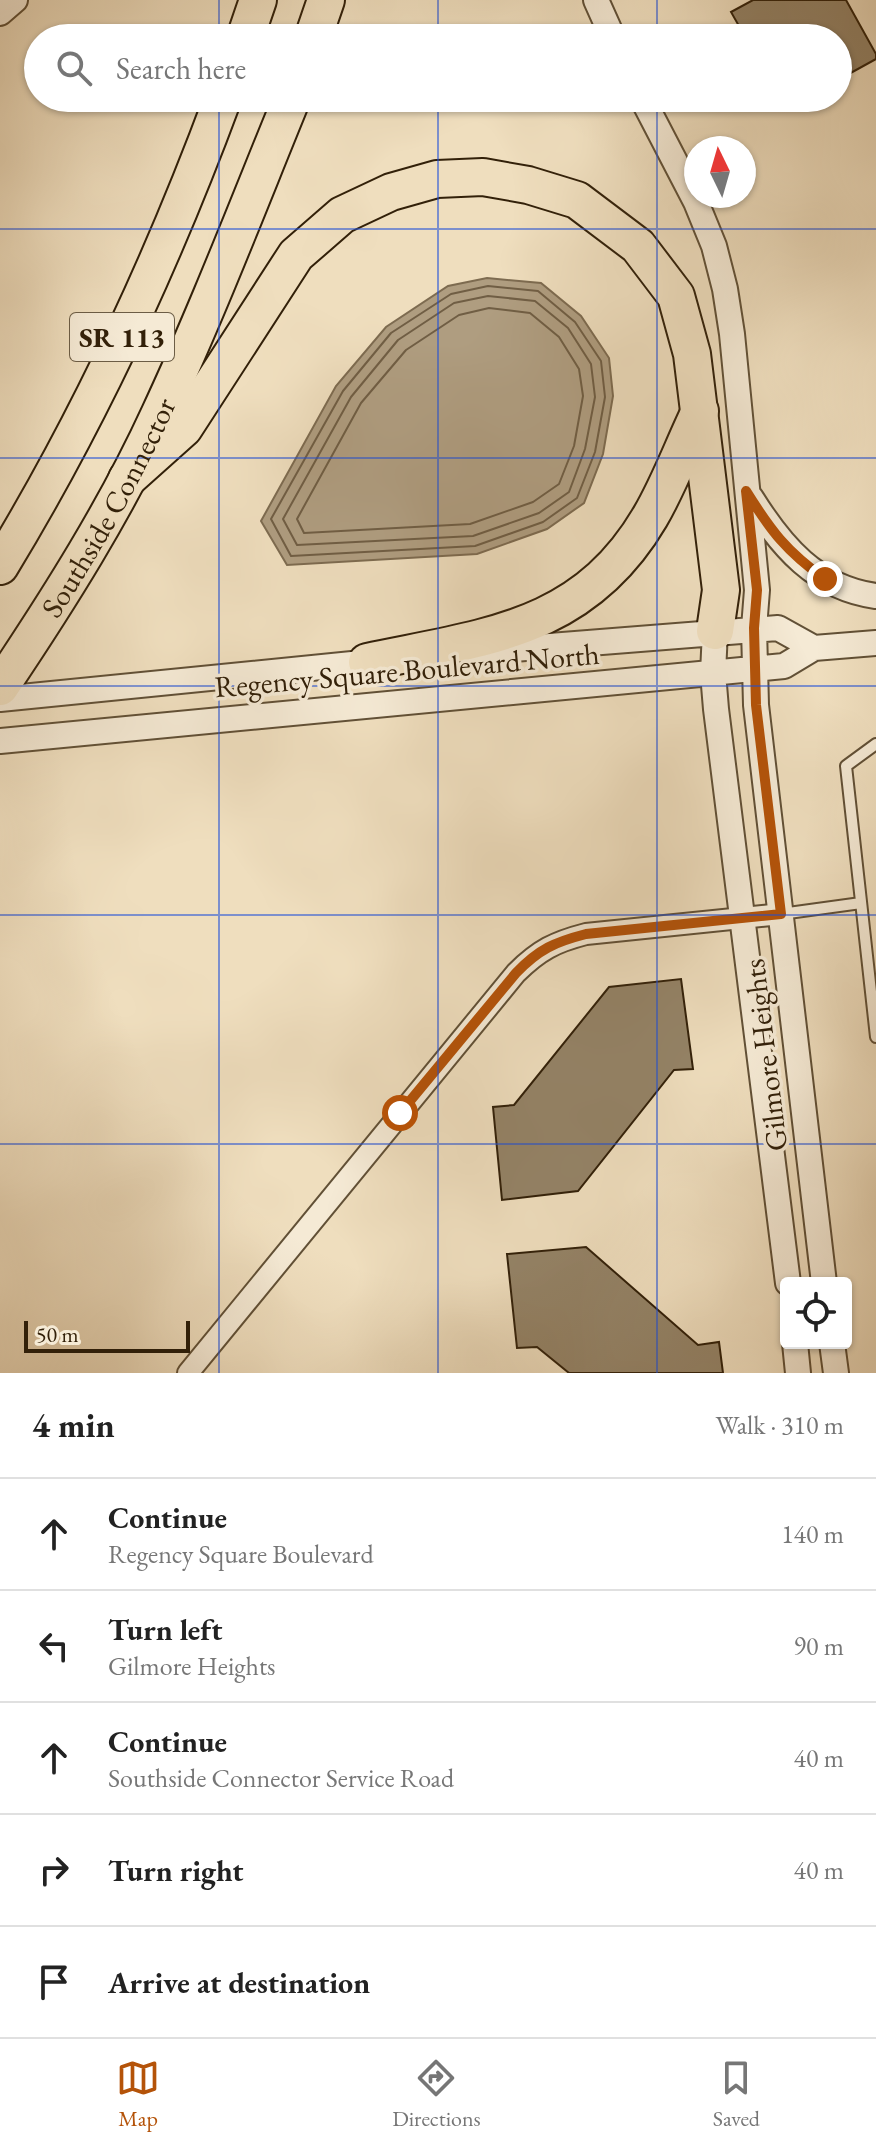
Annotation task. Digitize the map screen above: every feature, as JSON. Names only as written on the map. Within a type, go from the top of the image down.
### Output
[{"type":"highway","points":[[250,24],[258,0]]},
{"type":"highway","points":[[318,24],[326,0]]},
{"type":"highway","name":"Southside Connector","points":[[0,566],[79,425],[140,302],[218,112]]},
{"type":"highway","name":"Southside Connector","points":[[0,687],[55,604],[160,415],[286,112]]},
{"type":"highway","points":[[127,479],[184,428],[296,255],[342,215],[391,192],[437,179],[483,177],[528,185],[577,200],[638,246],[676,296],[692,354],[721,590],[715,631]]},
{"type":"highway","points":[[367,662],[506,632],[552,612],[597,584],[626,554],[651,515],[700,411]]},
{"type":"street","points":[[0,13],[15,0]]},
{"type":"street","points":[[596,0],[607,24]]},
{"type":"street","name":"Gilmore Heights","points":[[649,112],[696,202],[714,246],[732,334],[757,590],[754,628],[756,705],[823,1277]]},
{"type":"street","points":[[746,491],[773,533],[804,565],[825,579],[876,596]]},
{"type":"street","name":"Regency Square Boulevard North","points":[[0,699],[367,662],[754,628],[778,628],[814,648]]},
{"type":"street","name":"Gilmore Heights","points":[[715,631],[713,673],[787,1277]]},
{"type":"street","name":"Regency Square Boulevard North","points":[[0,741],[784,666],[814,648],[876,643]]},
{"type":"street","points":[[188,1373],[507,984],[535,955],[556,941],[586,934],[781,914]]},
{"type":"street","points":[[796,1349],[798,1373]]},
{"type":"street","points":[[833,1349],[836,1373]]},
{"type":"lane","points":[[876,744],[846,766],[876,1037]]},
{"type":"lane","points":[[781,914],[861,903]]},
{"type":"water","points":[[487,278],[541,283],[581,316],[609,358],[613,396],[603,454],[584,503],[547,529],[477,554],[287,565],[261,521],[336,386],[386,327],[448,286]]},
{"type":"building","points":[[753,0],[846,0],[876,59],[852,72],[852,24],[738,24],[731,12]]},
{"type":"building","points":[[681,979],[693,1069],[674,1070],[578,1191],[502,1200],[493,1107],[514,1105],[609,987]]},
{"type":"building","points":[[586,1247],[698,1345],[719,1342],[723,1373],[569,1373],[537,1347],[517,1348],[507,1254]]},
{"type":"route","points":[[400,1113],[516,973],[556,941],[586,934],[781,914],[756,705],[754,628],[757,590],[746,491],[787,550],[825,579]]}]
